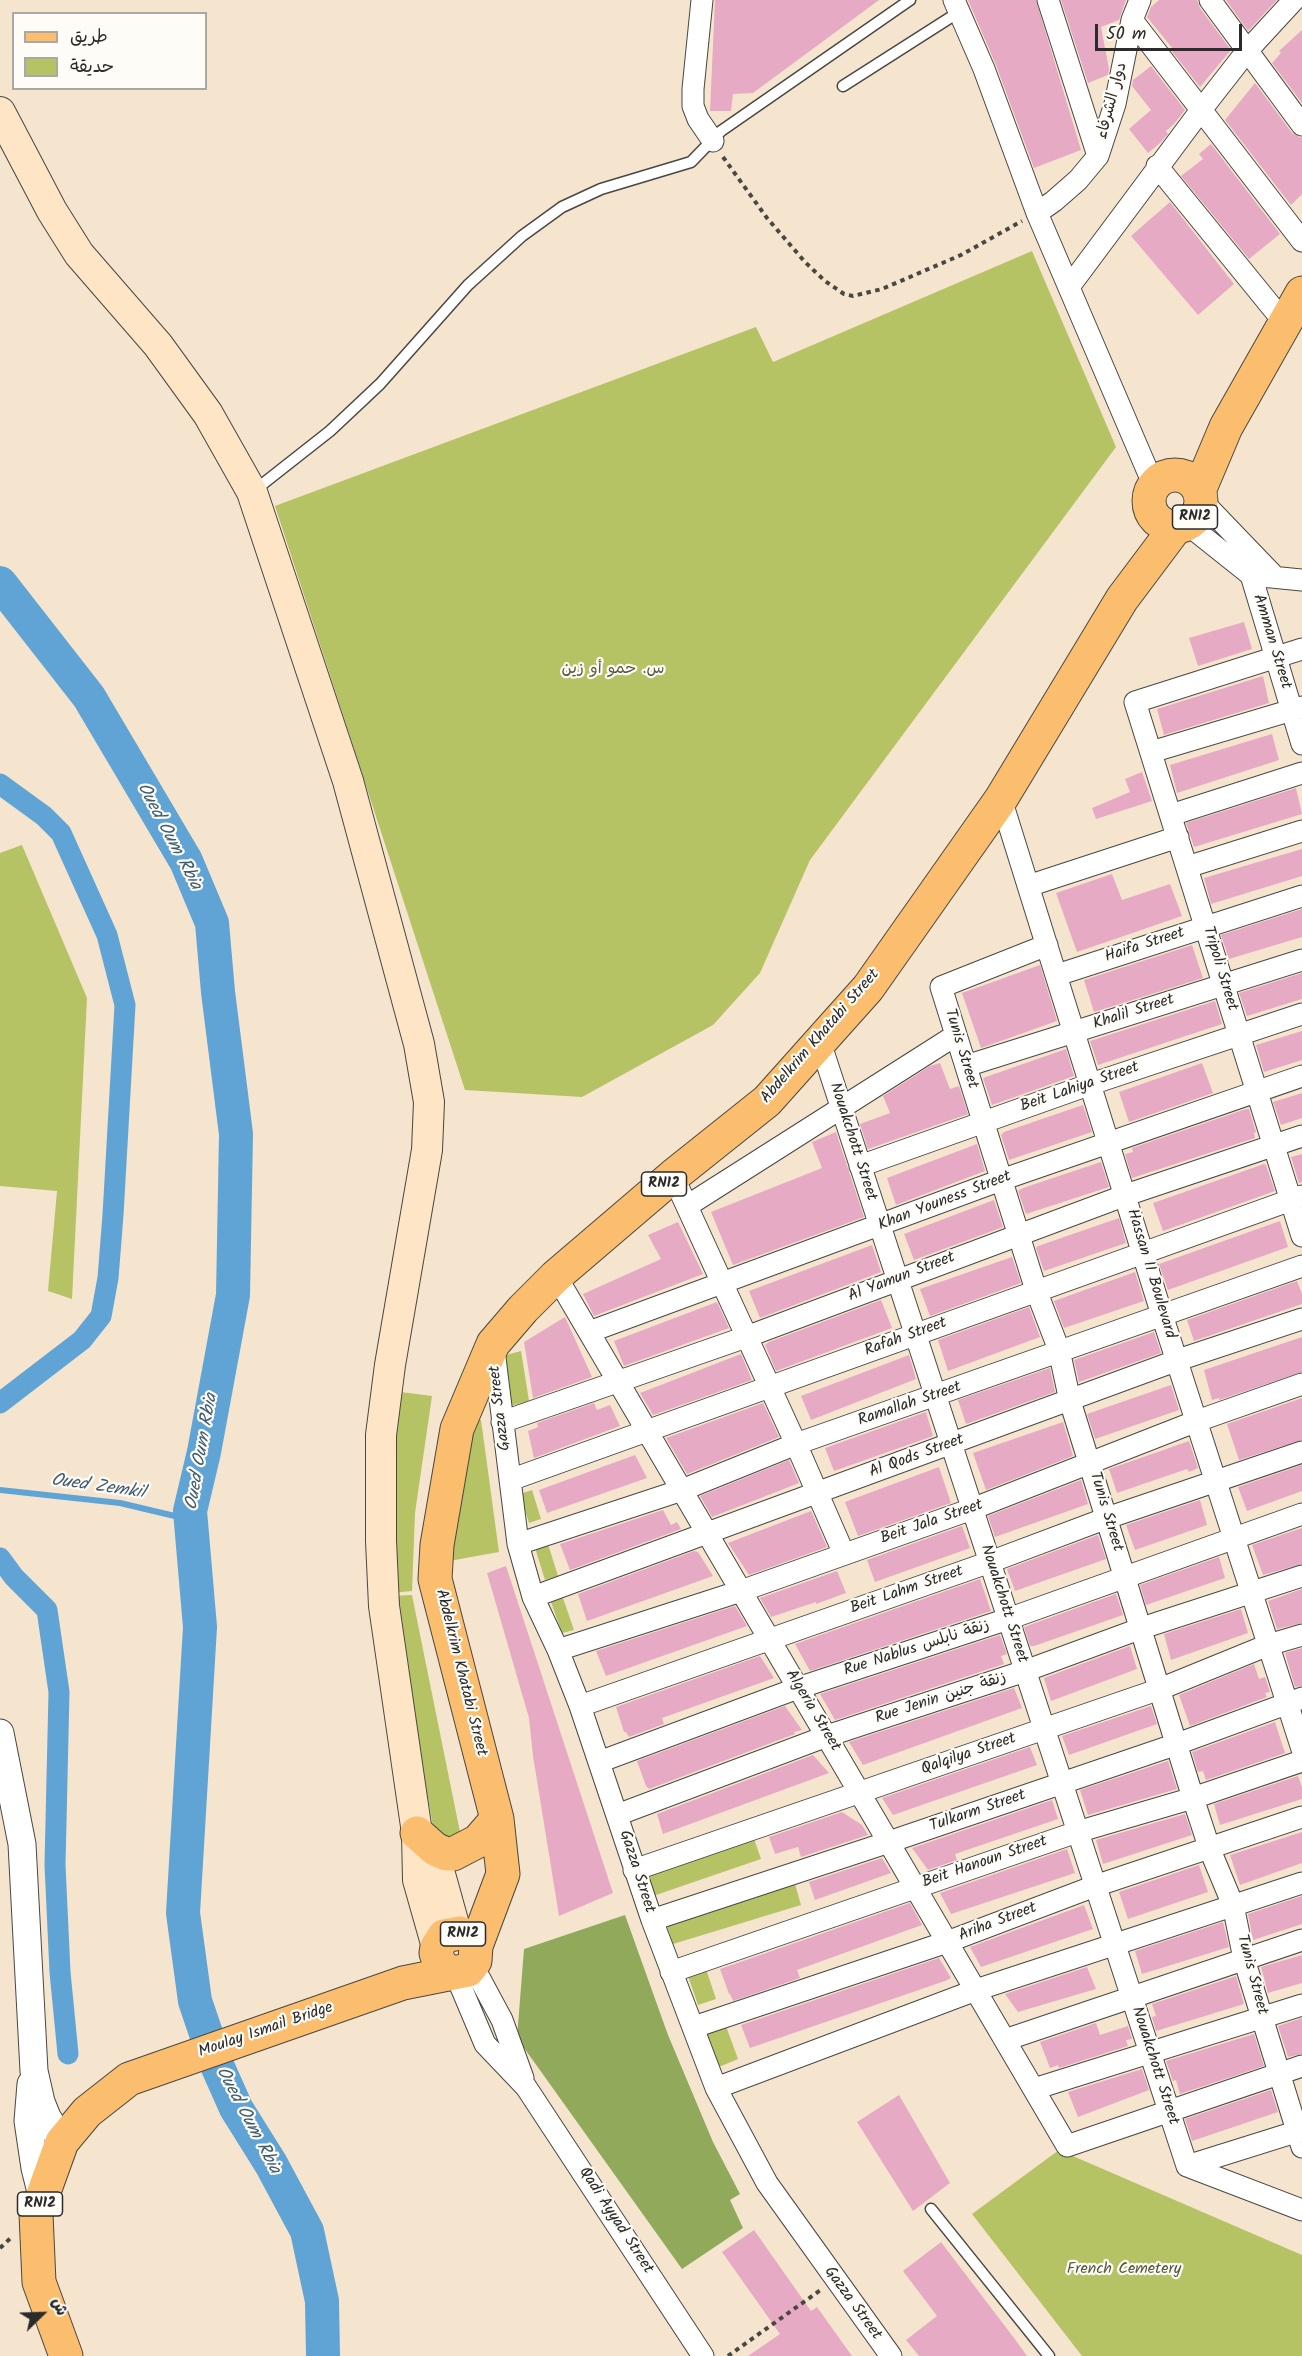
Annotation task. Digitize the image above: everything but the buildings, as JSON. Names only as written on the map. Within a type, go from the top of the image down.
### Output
[{"type":"main road","points":[[0,112],[52,212],[79,254],[158,345],[208,414],[230,449],[252,492],[348,781],[419,1044],[429,1102],[427,1150],[390,1365],[381,1435],[381,1541],[384,1606],[418,1836],[438,1867],[456,1953]]},
{"type":"main road","name":"Abdelkrim Khatabi Street","points":[[498,1830],[435,1579],[437,1545],[457,1429],[493,1344],[556,1276],[673,1176],[767,1101],[868,988],[1001,799],[1178,502],[1226,427],[1302,293]]},
{"type":"main road","points":[[418,1836],[435,1849],[446,1854],[453,1854],[498,1830]]},
{"type":"main road","name":"RN12","points":[[456,1953],[503,1874],[498,1830]]},
{"type":"main road","name":"Moulay Ismail Bridge","points":[[62,2142],[87,2112],[129,2079],[403,1983],[456,1953]]},
{"type":"main road","name":"RN12","points":[[62,2142],[36,2214],[39,2282],[66,2356]]},
{"type":"street","points":[[702,0],[693,106],[698,119],[712,141]]},
{"type":"street","points":[[1048,0],[1098,156]]},
{"type":"street","name":"دوار الشرفاء","points":[[1037,213],[1078,180],[1098,156],[1116,104],[1132,20],[1140,0]]},
{"type":"street","points":[[1210,0],[1302,125]]},
{"type":"street","points":[[1070,287],[1200,110],[1247,51],[1294,0]]},
{"type":"street","points":[[956,6],[984,69],[1037,213],[1070,287],[1178,502],[1251,575],[1302,580]]},
{"type":"street","points":[[1132,20],[1302,241]]},
{"type":"street","points":[[1157,166],[1284,322]]},
{"type":"street","points":[[1178,502],[1275,577]]},
{"type":"street","name":"Amman Street","points":[[1251,575],[1276,657],[1297,708],[1302,744]]},
{"type":"street","points":[[1276,657],[1302,649]]},
{"type":"street","name":"Tripoli Street","points":[[1276,657],[1135,702],[1274,1145],[1297,1197],[1302,1236]]},
{"type":"street","points":[[1151,752],[1297,708]]},
{"type":"street","points":[[1171,815],[1302,773]]},
{"type":"street","name":"Hassan II Boulevard","points":[[1001,799],[1251,1593],[1268,1645],[1294,1701],[1302,1749]]},
{"type":"street","points":[[1187,867],[1302,831]]},
{"type":"street","points":[[1028,886],[1178,837]]},
{"type":"street","name":"Haifa Street","points":[[1057,975],[1302,896]]},
{"type":"street","name":"Tunis Street","points":[[1047,945],[941,987],[1036,1290],[1059,1350],[1070,1401],[1193,1798],[1210,1850],[1233,1905],[1244,1959],[1300,2136]]},
{"type":"street","name":"Khalil Street","points":[[966,1066],[1302,960]]},
{"type":"street","name":"Beit Lahiya Street","points":[[860,1166],[1091,1084],[1302,1014]]},
{"type":"street","points":[[687,1206],[956,1035]]},
{"type":"street","name":"Nouakchott Street","points":[[819,1042],[1187,2166]]},
{"type":"street","name":"Khan Youness Street","points":[[589,1332],[1001,1180],[1302,1076]]},
{"type":"street","name":"Al Yamun Street","points":[[502,1422],[746,1337],[1126,1195],[1302,1136]]},
{"type":"street","points":[[673,1176],[844,1554]]},
{"type":"street","name":"Rafah Street","points":[[510,1480],[1297,1197]]},
{"type":"street","name":"Ramallah Street","points":[[518,1545],[682,1490],[796,1444],[936,1397],[1059,1350],[1302,1266]]},
{"type":"street","name":"Algeria Street","points":[[556,1276],[1067,2146],[1169,2111]]},
{"type":"street","name":"Al Qods Street","points":[[533,1598],[1178,1360],[1302,1319]]},
{"type":"street","name":"Gazza Street","points":[[493,1344],[518,1545],[533,1598],[558,1650],[580,1706],[634,1870],[716,2088],[767,2183],[891,2356]]},
{"type":"street","name":"Beit Jala Street","points":[[558,1650],[741,1591],[972,1509],[1197,1421],[1302,1384]]},
{"type":"street","name":"Beit Lahm Street","points":[[580,1706],[990,1562],[1107,1518],[1302,1452]]},
{"type":"street","name":"Rue Nablus زنقة نابلس","points":[[599,1762],[798,1688],[1008,1619],[1302,1514]]},
{"type":"street","name":"Rue Jenin زنقة جنين","points":[[617,1815],[827,1736],[1302,1576]]},
{"type":"street","name":"Qalqilya Street","points":[[634,1870],[1160,1689],[1268,1645],[1302,1635]]},
{"type":"street","name":"Tulkarm Street","points":[[652,1920],[1177,1744],[1294,1701]]},
{"type":"street","points":[[0,1733],[22,1844],[34,2071],[44,2110],[62,2142]]},
{"type":"street","name":"Beit Hanoun Street","points":[[671,1972],[1077,1832],[1193,1798],[1302,1761]]},
{"type":"street","name":"Ariha Street","points":[[693,2027],[947,1942],[1095,1886],[1210,1850],[1302,1817]]},
{"type":"street","points":[[716,2088],[976,1990],[1302,1883]]},
{"type":"street","points":[[1005,2040],[1302,1940]]},
{"type":"street","name":"Qadi Ayyad Street","points":[[456,1953],[485,2044],[526,2087],[704,2356]]},
{"type":"street","points":[[1034,2089],[1302,2005]]},
{"type":"street","points":[[1169,2111],[1302,2066]]},
{"type":"street","points":[[34,2071],[28,2103],[28,2121],[42,2196]]},
{"type":"street","points":[[1187,2166],[1300,2136]]},
{"type":"street","points":[[1187,2166],[1302,2210]]},
{"type":"lane","points":[[252,492],[322,438],[380,384],[468,285],[522,236],[562,207],[601,189],[691,162],[722,131],[749,111],[910,0]]},
{"type":"lane","points":[[843,86],[956,6]]},
{"type":"lane","points":[[931,2209],[1049,2356]]},
{"type":"path","points":[[712,141],[767,218],[805,262],[825,281],[844,294],[853,296],[882,290],[961,255],[1037,213]]},
{"type":"path","points":[[728,2356],[835,2280]]},
{"type":"green space","name":"س. حمو أو زين","points":[[1032,251],[1116,447],[810,860],[760,973],[713,1025],[582,1097],[465,1090],[275,506],[756,327],[773,362]]},
{"type":"green space","points":[[22,845],[87,998],[72,1299],[48,1291],[57,1191],[0,1186],[0,853]]},
{"type":"green space","points":[[521,1351],[529,1401],[510,1406],[502,1356]]},
{"type":"green space","points":[[393,1391],[432,1396],[415,1513],[412,1591],[392,1593]]},
{"type":"green space","points":[[475,1419],[481,1420],[499,1552],[449,1561]]},
{"type":"green space","points":[[532,1490],[541,1519],[529,1523],[520,1494]]},
{"type":"green space","points":[[548,1544],[558,1576],[545,1580],[535,1548]]},
{"type":"green space","points":[[412,1595],[460,1832],[449,1840],[435,1838],[392,1596]]},
{"type":"green space","points":[[563,1598],[574,1630],[562,1633],[551,1602]]},
{"type":"green space","points":[[752,1833],[761,1859],[653,1896],[644,1870]]},
{"type":"green space","points":[[793,1877],[801,1905],[673,1944],[664,1917]]},
{"type":"green space","points":[[625,1915],[668,2035],[713,2142],[740,2194],[730,2200],[743,2228],[682,2269],[517,2038],[524,1949]]},
{"type":"green space","points":[[705,1966],[716,1999],[698,2005],[687,1973]]},
{"type":"green space","points":[[723,2018],[738,2059],[719,2067],[703,2026]]},
{"type":"green space","name":"French Cemetery","points":[[1059,2150],[1302,2255],[1302,2356],[1082,2356],[972,2214]]},
{"type":"waterway","name":"Oued Oum Rbia","points":[[0,583],[89,697],[186,861],[212,923],[218,992],[236,1134],[233,1295],[204,1452],[190,1511],[200,1627],[183,1913],[195,2001],[216,2063],[236,2108],[271,2164],[307,2231],[322,2301],[323,2356]]},
{"type":"waterway","points":[[0,784],[44,816],[61,833],[107,935],[125,1005],[113,1215],[108,1278],[101,1316],[82,1340],[0,1403]]},
{"type":"waterway","name":"Oued Zemkil","points":[[0,1490],[120,1503],[179,1517],[190,1511]]},
{"type":"waterway","points":[[0,1558],[14,1577],[47,1610],[59,1692],[55,1865],[60,1972],[68,2054]]}]
